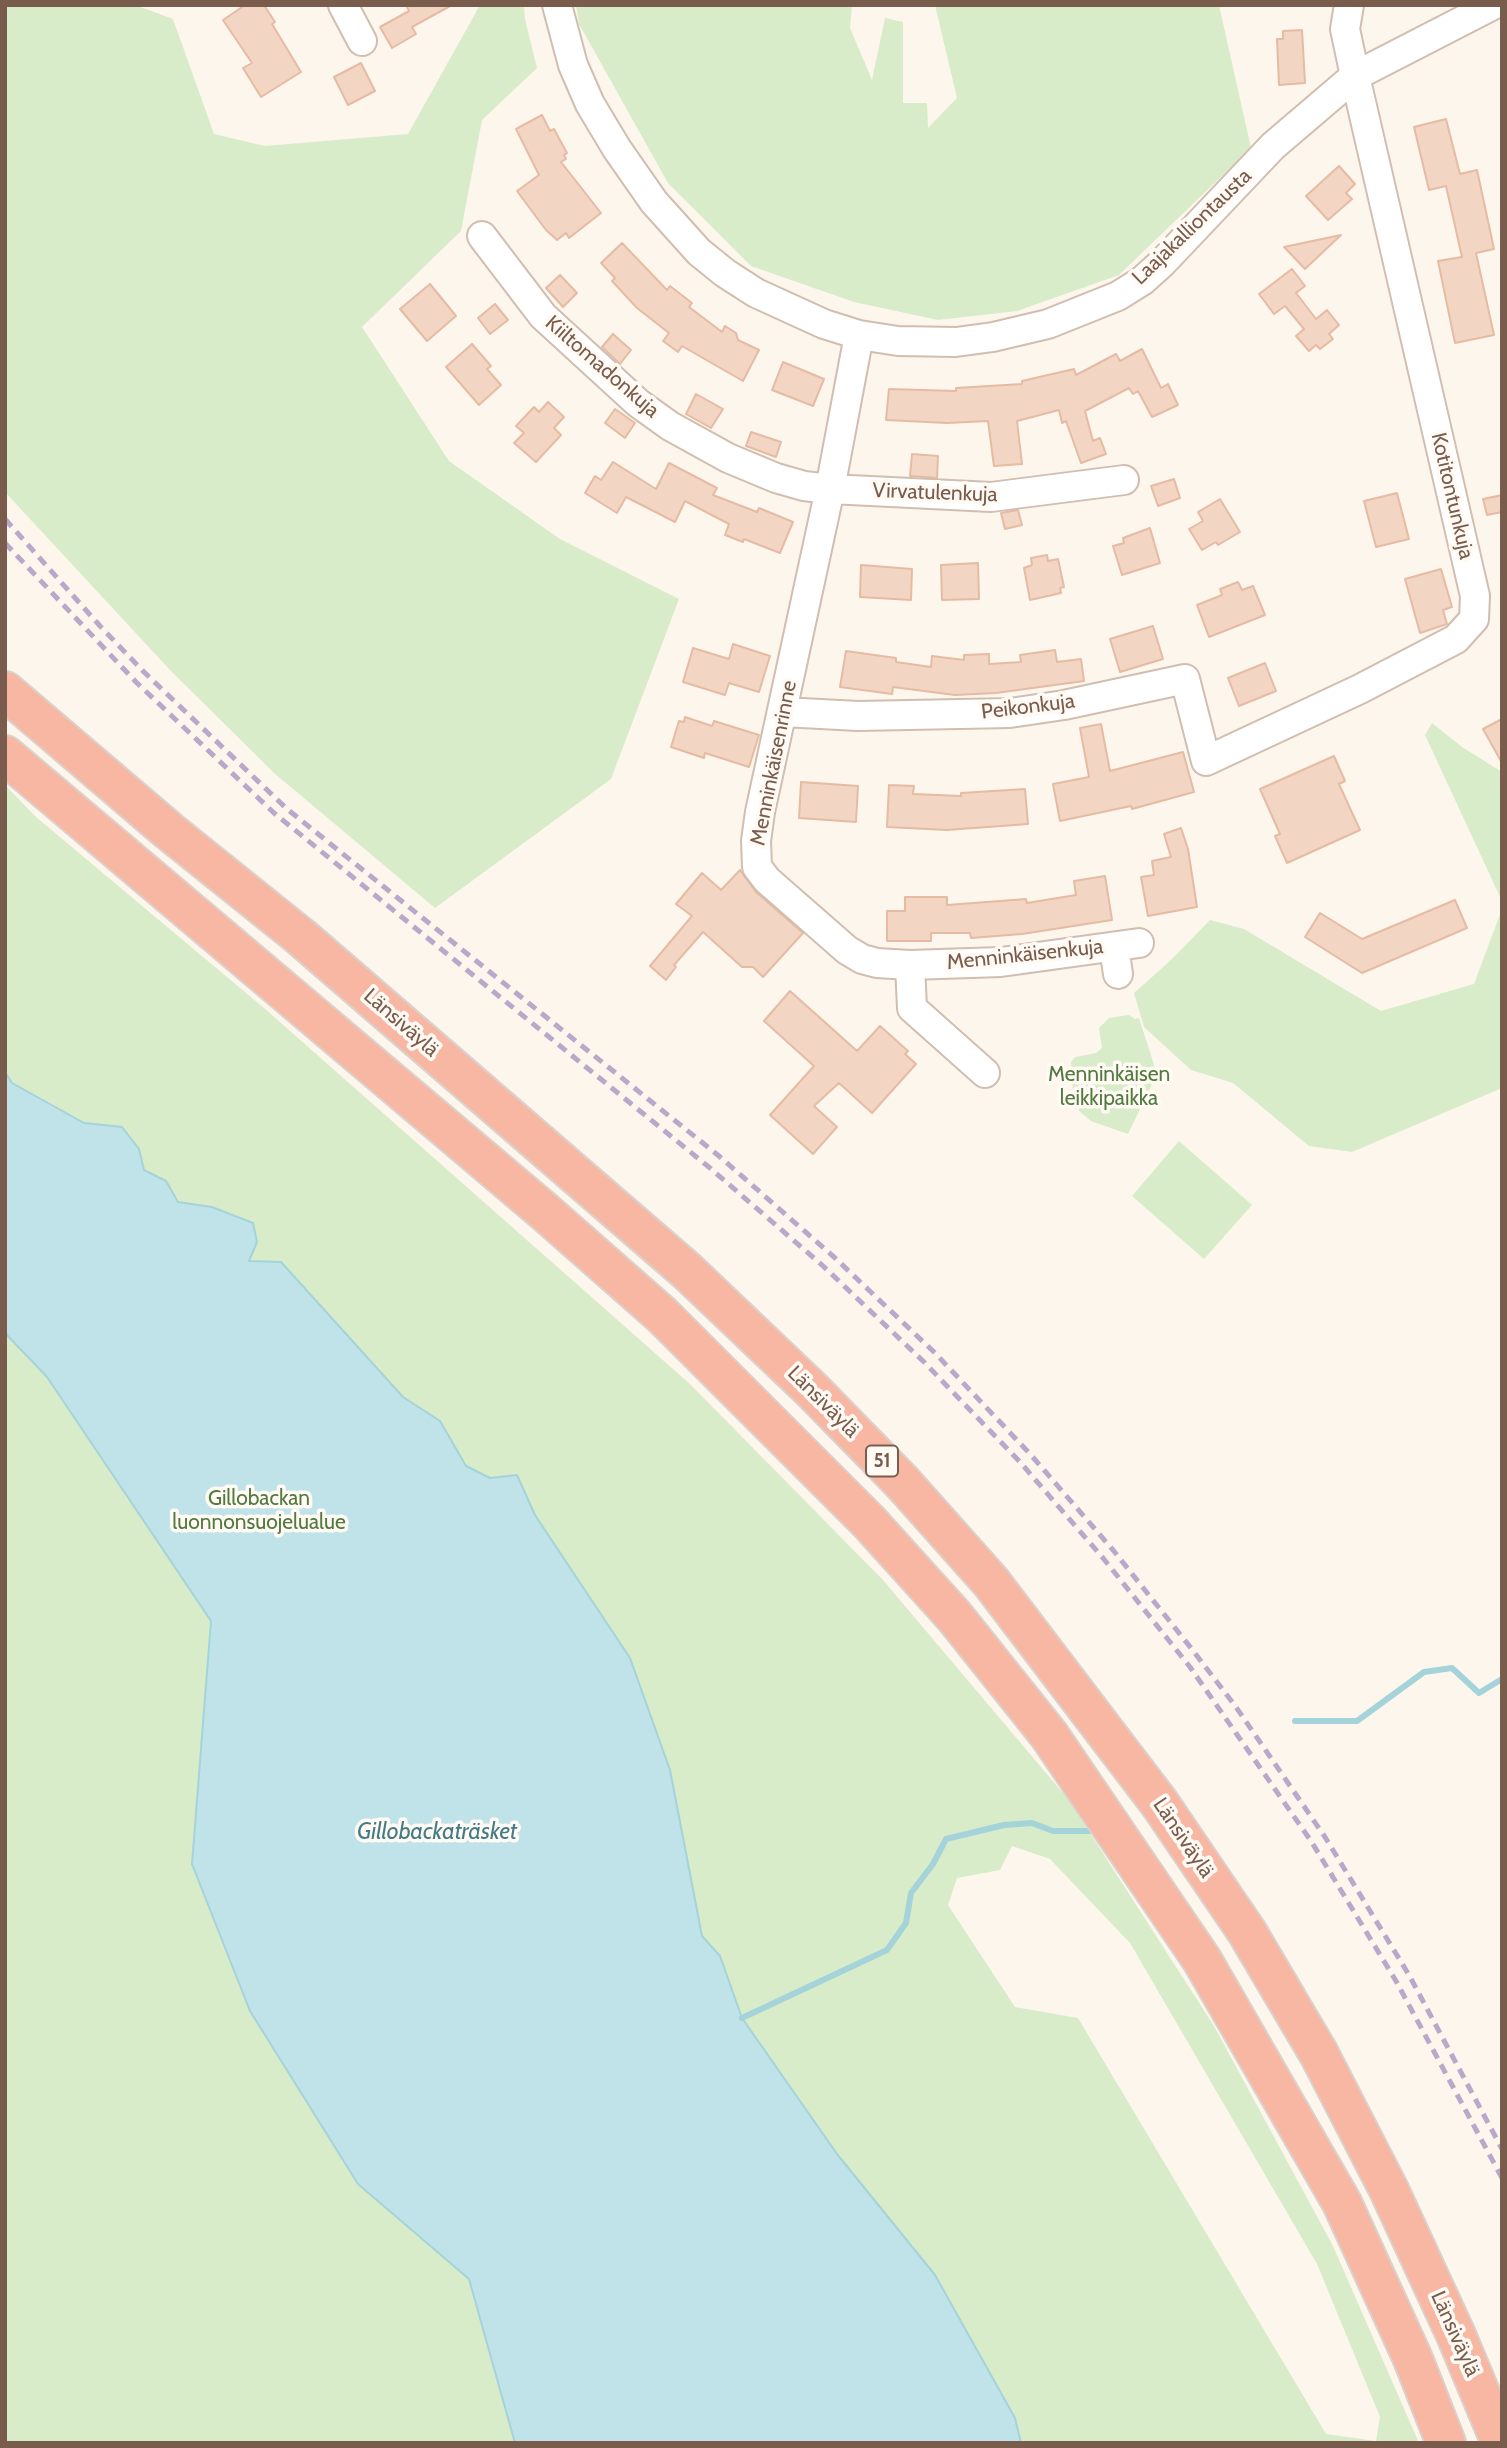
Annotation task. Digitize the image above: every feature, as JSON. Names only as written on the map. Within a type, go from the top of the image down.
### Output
[{"type":"highway","name":"Länsiväylä","points":[[5,691],[169,831],[301,937],[687,1271],[812,1390],[902,1482],[991,1582],[1160,1804],[1254,1943],[1319,2054],[1389,2190],[1456,2334],[1501,2443]]},
{"type":"highway","name":"51","points":[[5,755],[545,1212],[662,1315],[869,1522],[954,1616],[1049,1735],[1202,1960],[1342,2203],[1413,2359],[1446,2443]]},
{"type":"street","points":[[343,5],[362,41]]},
{"type":"street","name":"Laajakalliontausta","points":[[557,5],[573,65],[590,104],[617,149],[679,232],[725,273],[756,293],[824,324],[859,335],[898,341],[956,342],[993,337],[1048,324],[1118,296],[1142,281],[1273,146],[1355,76],[1493,5]]},
{"type":"street","name":"Kotitontunkuja","points":[[1206,761],[1360,690],[1455,639],[1474,619],[1475,596],[1345,29],[1349,5]]},
{"type":"street","name":"Kiiltomadonkuja","points":[[482,236],[543,316],[638,403],[670,426],[728,458],[776,478],[804,486],[830,489]]},
{"type":"street","name":"Menninkäisenrinne","points":[[859,335],[830,489],[760,812],[756,841],[757,867],[767,880],[847,950],[862,959],[877,963],[910,965]]},
{"type":"street","name":"Virvatulenkuja","points":[[830,489],[991,497],[1124,480]]},
{"type":"street","name":"Peikonkuja","points":[[783,712],[858,716],[1010,713],[1064,705],[1185,679],[1206,761]]},
{"type":"street","name":"Menninkäisenkuja","points":[[910,965],[1001,962],[1126,945],[1118,974]]},
{"type":"street","points":[[910,965],[912,1008],[985,1073]]},
{"type":"green space","points":[[5,5],[135,5],[173,19],[214,134],[265,146],[408,134],[480,5],[524,5],[537,68],[482,120],[461,231],[362,327],[449,461],[560,539],[679,599],[611,779],[435,908],[274,773],[170,670],[5,492]]},
{"type":"green space","points":[[576,5],[852,5],[850,28],[872,80],[885,18],[903,22],[903,103],[927,103],[928,128],[957,98],[935,5],[1219,5],[1251,148],[1119,275],[1017,311],[938,320],[854,302],[751,266],[668,183],[579,24]]},
{"type":"green space","points":[[1432,723],[1462,747],[1502,772],[1502,901],[1425,735]]},
{"type":"green space","name":"Gillobackan luonnonsuojelualue","points":[[5,785],[36,817],[264,1008],[690,1384],[883,1580],[1068,1799],[1214,2026],[1333,2246],[1419,2443],[5,2443]],"holes":[[[1012,1846],[1050,1859],[1130,1943],[1317,2264],[1380,2417],[1376,2441],[1326,2434],[1078,2018],[1015,2007],[948,1905],[957,1878],[1000,1870]]]},
{"type":"green space","points":[[1502,909],[1502,1088],[1352,1152],[1309,1146],[1233,1083],[1191,1070],[1144,1027],[1134,993],[1210,920],[1244,929],[1381,1011],[1474,984]]},
{"type":"green space","name":"Menninkäisen leikkipaikka","points":[[1129,1015],[1135,1019],[1139,1018],[1157,1074],[1128,1134],[1091,1121],[1079,1111],[1073,1092],[1071,1062],[1075,1057],[1096,1053],[1102,1048],[1099,1028],[1109,1018]]},
{"type":"green space","points":[[1179,1141],[1252,1205],[1204,1259],[1132,1196]]},
{"type":"water","name":"Gillobackaträsket","points":[[5,1072],[12,1083],[84,1123],[122,1127],[139,1149],[144,1170],[166,1181],[178,1202],[212,1207],[253,1223],[257,1242],[249,1261],[281,1262],[403,1397],[440,1421],[466,1466],[490,1478],[517,1475],[535,1515],[630,1658],[670,1770],[702,1936],[720,1956],[742,2018],[837,2154],[935,2275],[1015,2418],[1021,2443],[515,2443],[469,2279],[358,2184],[250,2011],[192,1864],[211,1621],[47,1377],[5,1333]]},
{"type":"building","points":[[245,5],[264,5],[275,22],[272,24],[301,72],[261,97],[243,68],[252,63],[223,20]]},
{"type":"building","points":[[406,5],[452,5],[412,27],[416,34],[392,48],[380,27],[409,11]]},
{"type":"building","points":[[1302,30],[1305,83],[1279,85],[1277,39],[1283,39],[1283,31]]},
{"type":"building","points":[[361,63],[375,91],[348,105],[334,77]]},
{"type":"building","points":[[542,115],[550,131],[554,129],[567,153],[564,155],[566,159],[561,162],[601,213],[569,238],[566,233],[557,240],[546,230],[517,191],[539,175],[516,129]]},
{"type":"building","points":[[1446,119],[1460,174],[1477,170],[1494,249],[1476,253],[1494,335],[1455,343],[1438,261],[1462,257],[1446,186],[1429,190],[1414,127]]},
{"type":"building","points":[[1339,166],[1355,184],[1346,193],[1352,199],[1328,220],[1306,196]]},
{"type":"building","points":[[1341,235],[1305,269],[1284,247]]},
{"type":"building","points":[[622,243],[667,290],[670,286],[692,303],[689,307],[722,332],[725,326],[736,333],[738,340],[759,350],[743,381],[682,346],[678,352],[663,341],[669,333],[637,308],[612,281],[615,278],[601,263]]},
{"type":"building","points":[[1292,269],[1305,286],[1296,293],[1316,319],[1327,310],[1339,325],[1329,334],[1333,339],[1320,349],[1316,345],[1309,351],[1296,336],[1304,329],[1285,306],[1274,314],[1259,294]]},
{"type":"building","points":[[560,275],[577,293],[563,307],[546,288]]},
{"type":"building","points":[[430,284],[456,316],[427,341],[400,309]]},
{"type":"building","points":[[495,304],[508,320],[490,334],[478,318]]},
{"type":"building","points":[[613,334],[631,350],[620,364],[602,347]]},
{"type":"building","points":[[472,344],[491,366],[487,369],[501,385],[479,405],[446,367]]},
{"type":"building","points":[[1142,349],[1161,388],[1168,384],[1178,405],[1152,417],[1138,391],[1133,394],[1129,388],[1085,411],[1093,441],[1100,438],[1106,454],[1081,463],[1066,421],[1062,423],[1059,410],[1017,421],[1022,464],[994,466],[988,421],[947,423],[886,420],[889,389],[956,391],[956,388],[1022,384],[1022,381],[1074,369],[1076,375],[1116,354],[1120,361]]},
{"type":"building","points":[[783,362],[824,379],[813,406],[772,390]]},
{"type":"building","points":[[696,394],[723,409],[711,428],[686,414]]},
{"type":"building","points":[[548,402],[564,417],[554,428],[561,435],[536,462],[514,443],[524,433],[516,426],[534,407],[539,412]]},
{"type":"building","points":[[615,409],[635,423],[625,438],[605,423]]},
{"type":"building","points":[[751,432],[781,442],[776,457],[746,446]]},
{"type":"building","points":[[912,454],[938,456],[937,478],[910,476]]},
{"type":"building","points":[[613,462],[656,489],[669,463],[717,488],[713,495],[757,512],[759,508],[793,522],[780,553],[744,539],[743,542],[725,535],[729,524],[685,501],[675,522],[626,497],[617,513],[585,493],[595,476],[601,480]]},
{"type":"building","points":[[1174,479],[1180,498],[1158,506],[1151,486]]},
{"type":"building","points":[[1397,493],[1409,539],[1376,547],[1364,501]]},
{"type":"building","points":[[1502,495],[1502,512],[1487,515],[1483,499]]},
{"type":"building","points":[[1220,499],[1240,532],[1218,545],[1216,542],[1202,550],[1189,529],[1203,521],[1198,512]]},
{"type":"building","points":[[1018,510],[1022,525],[1005,529],[1001,513]]},
{"type":"building","points":[[1150,528],[1160,563],[1122,575],[1113,546],[1124,543],[1123,538]]},
{"type":"building","points":[[1047,555],[1048,561],[1058,559],[1064,587],[1060,588],[1061,593],[1030,600],[1024,568],[1032,565],[1031,558]]},
{"type":"building","points":[[978,563],[979,599],[942,600],[941,565]]},
{"type":"building","points":[[861,565],[912,569],[911,600],[860,597]]},
{"type":"building","points":[[1441,569],[1452,607],[1443,610],[1447,624],[1420,633],[1405,579]]},
{"type":"building","points":[[1238,582],[1242,590],[1253,586],[1265,615],[1209,637],[1197,605],[1222,595],[1220,589]]},
{"type":"building","points":[[1153,626],[1163,659],[1120,672],[1110,639]]},
{"type":"building","points":[[733,644],[770,656],[759,692],[729,683],[725,695],[683,682],[693,648],[729,659]]},
{"type":"building","points":[[1055,650],[1057,662],[1081,659],[1084,681],[996,693],[955,695],[893,687],[892,694],[840,687],[846,651],[896,658],[896,662],[931,667],[932,656],[964,660],[964,655],[989,654],[989,664],[1021,662],[1020,655]]},
{"type":"building","points":[[1265,663],[1276,691],[1239,706],[1228,678]]},
{"type":"building","points":[[685,717],[712,726],[714,721],[759,735],[749,767],[705,753],[704,758],[671,747],[679,721],[684,722]]},
{"type":"building","points":[[1502,719],[1502,763],[1483,729]]},
{"type":"building","points":[[1101,724],[1110,771],[1183,752],[1194,792],[1132,809],[1131,806],[1060,821],[1053,784],[1089,777],[1080,728]]},
{"type":"building","points":[[1334,756],[1345,781],[1339,784],[1360,830],[1287,863],[1275,836],[1280,834],[1260,789]]},
{"type":"building","points":[[801,782],[858,786],[856,822],[799,818]]},
{"type":"building","points":[[889,785],[914,786],[913,794],[961,796],[961,793],[1025,789],[1028,824],[947,830],[887,827]]},
{"type":"building","points":[[1181,828],[1188,849],[1197,907],[1148,916],[1141,877],[1154,875],[1152,861],[1171,857],[1164,834]]},
{"type":"building","points":[[740,870],[756,892],[803,933],[763,977],[753,967],[742,967],[703,932],[674,965],[676,967],[666,980],[650,966],[692,916],[676,904],[702,873],[721,890]]},
{"type":"building","points":[[1105,876],[1112,920],[1022,934],[971,938],[970,933],[931,933],[931,941],[887,941],[887,911],[905,911],[905,897],[947,897],[947,905],[1026,899],[1027,903],[1076,895],[1074,881]]},
{"type":"building","points":[[1455,900],[1467,928],[1362,973],[1305,937],[1320,913],[1362,939]]},
{"type":"building","points":[[790,991],[857,1051],[880,1026],[908,1051],[905,1054],[916,1064],[872,1113],[839,1083],[814,1106],[837,1127],[813,1154],[770,1115],[814,1066],[764,1021]]},
{"type":"waterway","points":[[1295,1721],[1357,1721],[1424,1672],[1452,1668],[1479,1693],[1502,1679]]},
{"type":"waterway","points":[[742,2018],[887,1950],[906,1923],[911,1893],[933,1864],[946,1839],[1004,1825],[1032,1823],[1053,1831],[1089,1831]]},
{"type":"railway","points":[[5,519],[144,672],[287,809],[719,1156],[834,1257],[935,1353],[1031,1455],[1113,1550],[1191,1648],[1236,1707],[1325,1837],[1409,1975],[1502,2149]]},
{"type":"railway","points":[[5,543],[136,682],[274,813],[710,1168],[822,1265],[924,1362],[1020,1462],[1103,1558],[1190,1667],[1311,1841],[1396,1981],[1502,2178]]}]
